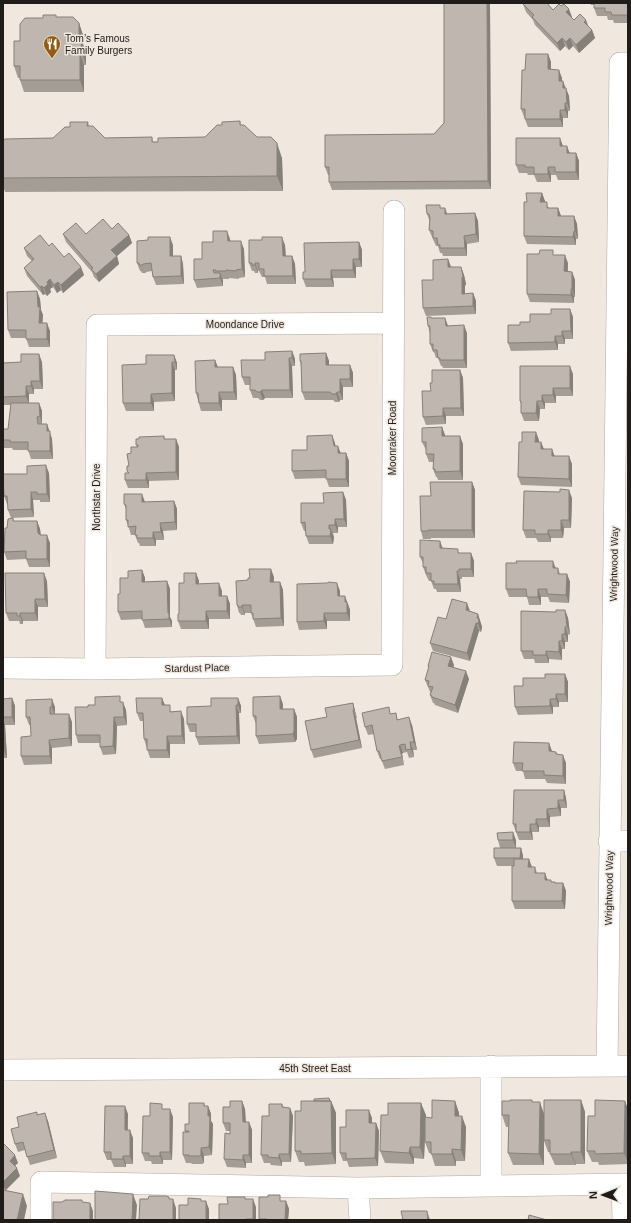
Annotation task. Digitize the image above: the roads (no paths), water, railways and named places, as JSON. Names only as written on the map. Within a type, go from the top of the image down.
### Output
[{"type":"street","name":"Wrightwood Way","points":[[607,1066],[619,841],[624,284],[624,63]]},
{"type":"street","name":"Moonraker Road","points":[[392,665],[392,323],[394,211]]},
{"type":"street","name":"Moondance Drive","points":[[97,325],[392,323]]},
{"type":"street","name":"Northstar Drive","points":[[95,669],[97,325]]},
{"type":"street","name":"Stardust Place","points":[[3,668],[95,669],[392,665]]},
{"type":"street","points":[[491,1066],[491,1186]]},
{"type":"street","name":"45th Street East","points":[[3,1070],[628,1066]]},
{"type":"street","points":[[41,1220],[41,1182],[358,1188],[625,1184],[623,1220]]},
{"type":"street","points":[[358,1188],[360,1220]]},
{"type":"place","name":"Tom’s Famous Family Burgers","points":[[52,59]]}]
